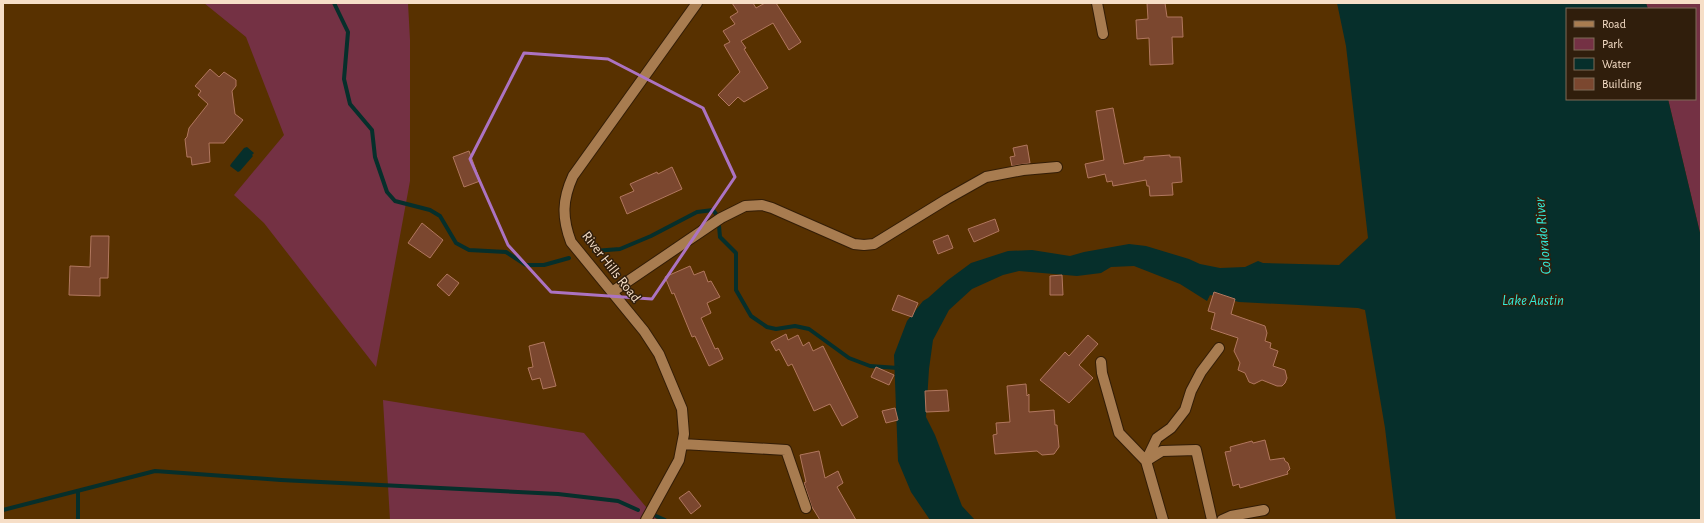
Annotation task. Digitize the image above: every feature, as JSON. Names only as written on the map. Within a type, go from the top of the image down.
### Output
[{"type":"street","name":"River Hills Road","points":[[646,520],[679,460],[684,434],[682,408],[659,354],[644,331],[571,242],[565,226],[564,208],[567,189],[573,176],[697,3]]},
{"type":"street","points":[[1097,3],[1103,34]]},
{"type":"street","points":[[612,292],[721,218],[745,206],[762,205],[854,244],[874,244],[986,177],[1023,170],[1058,167]]},
{"type":"street","points":[[1146,460],[1157,438],[1171,428],[1186,410],[1191,391],[1201,372],[1219,348]]},
{"type":"street","points":[[1101,362],[1102,374],[1119,433],[1146,460],[1163,520]]},
{"type":"street","points":[[682,444],[786,450],[806,508]]},
{"type":"street","points":[[1146,460],[1162,451],[1196,450],[1212,520]]},
{"type":"street","points":[[1222,520],[1231,516],[1264,510]]},
{"type":"highlighted area","points":[[524,53],[608,59],[703,108],[735,177],[652,299],[551,292],[508,245],[470,159]]},
{"type":"green space","points":[[204,3],[408,3],[410,40],[410,181],[376,367],[264,223],[234,195],[284,135],[246,37]]},
{"type":"green space","points":[[1646,3],[1701,3],[1701,237],[1668,100],[1696,100],[1696,8],[1648,8]]},
{"type":"green space","points":[[383,400],[584,433],[657,520],[390,520]]},
{"type":"water","name":"Lake Austin","points":[[1337,3],[1646,3],[1648,8],[1566,8],[1566,100],[1668,100],[1701,237],[1701,520],[1396,520],[1385,428],[1365,310],[1358,308],[1239,302],[1210,295],[1207,301],[1180,284],[1134,266],[1111,267],[1101,273],[1077,276],[1019,271],[1003,275],[972,289],[949,310],[933,340],[929,369],[926,417],[935,435],[962,506],[975,520],[930,520],[911,492],[898,461],[894,355],[907,321],[923,301],[971,263],[1008,251],[1032,250],[1070,256],[1129,244],[1146,246],[1189,259],[1200,264],[1220,268],[1245,267],[1258,261],[1263,263],[1339,265],[1368,238],[1346,46]]},
{"type":"water","points":[[247,147],[254,153],[252,155],[253,156],[238,172],[230,166],[244,148]]},
{"type":"building","points":[[732,3],[753,3],[756,8],[765,3],[776,3],[801,42],[789,50],[773,23],[741,41],[746,48],[744,49],[768,88],[744,102],[738,97],[729,106],[718,95],[740,72],[724,45],[730,42],[723,31],[735,24],[730,17],[738,12]]},
{"type":"building","points":[[1147,3],[1165,3],[1167,17],[1182,17],[1183,37],[1172,37],[1173,64],[1150,65],[1149,38],[1137,39],[1136,20],[1148,19]]},
{"type":"building","points":[[210,69],[219,77],[224,72],[236,80],[236,86],[232,91],[235,114],[243,120],[224,143],[209,143],[210,162],[192,165],[191,157],[187,157],[185,139],[189,128],[208,104],[198,95],[201,91],[195,86]]},
{"type":"building","points":[[1113,108],[1124,164],[1144,160],[1144,157],[1170,155],[1170,157],[1180,157],[1182,182],[1172,183],[1173,195],[1150,196],[1149,186],[1147,186],[1146,180],[1113,186],[1112,181],[1107,182],[1105,174],[1088,178],[1085,164],[1104,160],[1096,111]]},
{"type":"building","points":[[1027,145],[1030,163],[1012,166],[1010,157],[1015,156],[1013,148]]},
{"type":"building","points":[[469,151],[480,181],[464,187],[453,157]]},
{"type":"building","points":[[672,167],[682,189],[627,214],[620,197],[634,191],[630,184],[657,172],[658,174]]},
{"type":"building","points":[[995,219],[999,231],[974,242],[968,229]]},
{"type":"building","points":[[422,223],[443,240],[430,258],[408,243]]},
{"type":"building","points":[[948,235],[953,248],[938,254],[933,241]]},
{"type":"building","points":[[91,236],[109,236],[108,278],[100,278],[100,296],[69,295],[70,266],[90,267]]},
{"type":"building","points":[[690,266],[694,275],[704,271],[708,282],[711,281],[720,297],[707,303],[711,313],[701,318],[715,349],[718,348],[723,359],[709,366],[695,336],[692,337],[674,293],[672,294],[665,277]]},
{"type":"building","points":[[447,274],[459,283],[449,296],[437,285]]},
{"type":"building","points":[[1062,275],[1063,295],[1050,295],[1050,276]]},
{"type":"building","points":[[1214,292],[1235,299],[1231,314],[1265,326],[1267,333],[1265,341],[1271,343],[1270,348],[1278,351],[1273,366],[1285,370],[1287,378],[1282,386],[1277,386],[1262,380],[1254,384],[1249,382],[1245,373],[1238,370],[1240,363],[1234,351],[1238,338],[1211,329],[1215,313],[1208,311]]},
{"type":"building","points":[[898,295],[918,303],[912,317],[892,310]]},
{"type":"building","points":[[786,334],[788,340],[798,335],[803,346],[809,342],[813,351],[823,346],[858,417],[842,426],[830,404],[814,411],[792,364],[788,366],[779,349],[776,351],[771,342]]},
{"type":"building","points":[[1088,335],[1098,344],[1079,365],[1093,378],[1069,403],[1040,380],[1065,352],[1069,356]]},
{"type":"building","points":[[544,342],[556,386],[543,389],[540,378],[532,380],[528,368],[533,367],[529,346]]},
{"type":"building","points":[[876,367],[894,375],[889,385],[871,377]]},
{"type":"building","points":[[1026,384],[1027,396],[1029,394],[1029,412],[1054,410],[1059,447],[1054,454],[1042,455],[1037,451],[995,454],[993,435],[997,434],[996,423],[1010,422],[1007,386]]},
{"type":"building","points":[[947,390],[949,411],[926,412],[925,391]]},
{"type":"building","points":[[895,408],[898,420],[886,423],[882,411]]},
{"type":"building","points":[[1265,440],[1270,460],[1284,458],[1290,469],[1287,472],[1288,474],[1240,488],[1239,484],[1233,486],[1225,452],[1231,451],[1230,447],[1252,441],[1253,443]]},
{"type":"building","points":[[819,451],[825,478],[838,471],[843,483],[837,487],[856,520],[820,520],[812,507],[804,483],[806,482],[800,455]]},
{"type":"building","points":[[689,491],[701,506],[691,514],[679,498]]},
{"type":"waterway","points":[[334,3],[348,32],[344,79],[350,104],[372,130],[375,157],[387,192],[395,201],[430,210],[440,216],[456,243],[469,250],[506,252],[526,265],[544,265],[569,258]]},
{"type":"waterway","points":[[594,251],[620,249],[651,236],[697,212],[713,210],[716,214]]},
{"type":"waterway","points":[[719,226],[720,237],[736,253],[736,290],[751,316],[767,327],[776,329],[795,326],[809,329],[849,358],[870,366],[898,368]]},
{"type":"waterway","points":[[3,510],[155,471],[281,480],[558,494],[618,501],[638,510]]},
{"type":"waterway","points":[[78,491],[78,520]]},
{"type":"waterway","points":[[656,516],[665,520]]},
{"type":"water label","name":"Colorado River","points":[[1543,236]]}]
